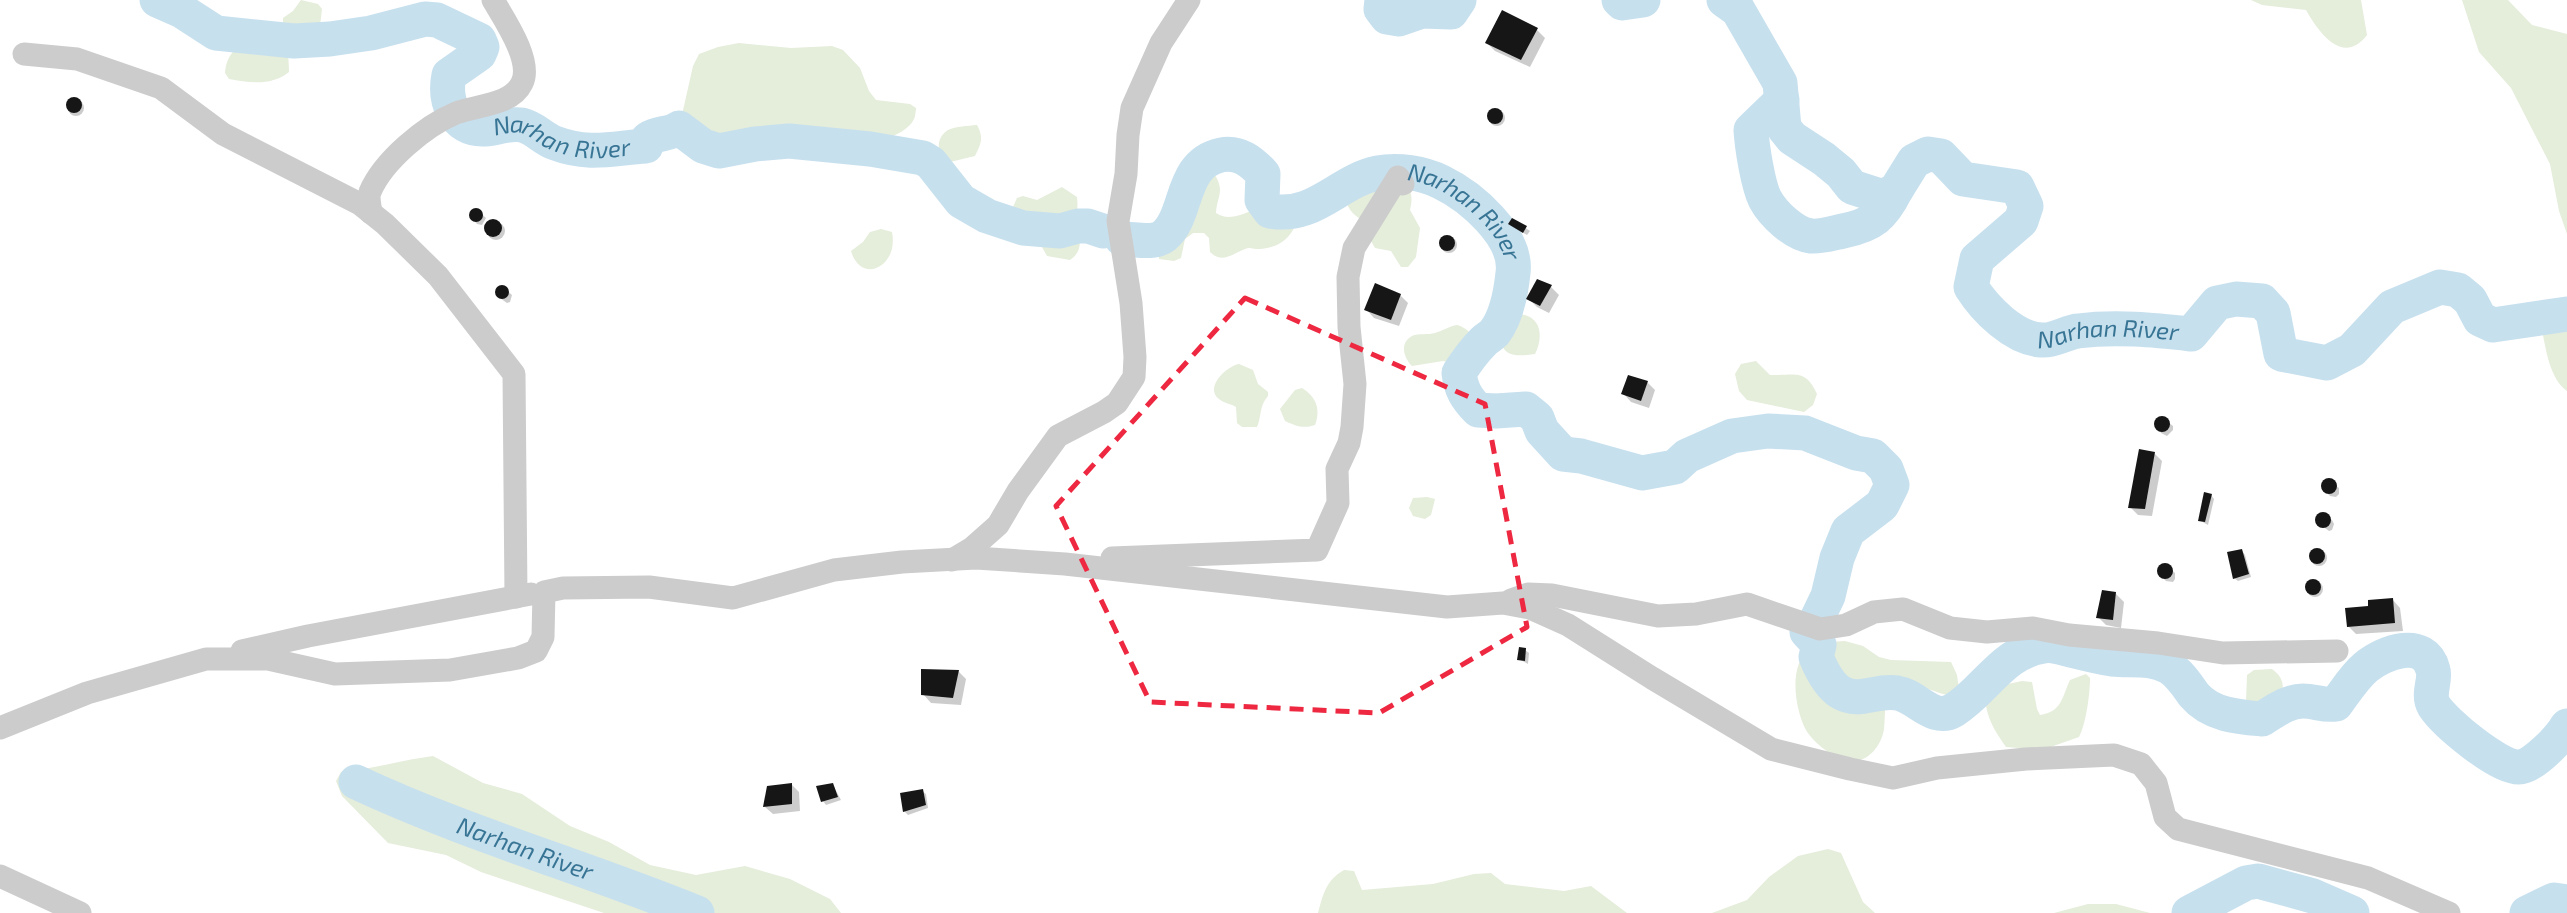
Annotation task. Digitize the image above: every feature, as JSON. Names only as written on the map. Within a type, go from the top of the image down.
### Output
[{"type":"street","points":[[371,213],[369,194],[389,162],[416,138],[453,114],[500,101],[514,94],[524,81],[523,54],[493,0]]},
{"type":"street","points":[[952,560],[972,548],[998,524],[1025,480],[1058,436],[1118,402],[1134,377],[1130,303],[1118,221],[1126,174],[1128,135],[1132,108],[1161,43],[1189,0]]},
{"type":"street","points":[[24,54],[77,60],[161,88],[223,134],[360,204],[438,276],[514,374],[516,597]]},
{"type":"street","points":[[1065,564],[1158,555],[1317,550],[1338,503],[1337,469],[1349,443],[1352,427],[1355,384],[1349,327],[1348,277],[1354,248],[1398,177],[1404,184]]},
{"type":"street","points":[[0,728],[87,693],[206,659],[308,636],[563,588],[649,587],[733,598],[834,570],[902,562],[976,558],[1065,564],[1447,607],[1503,603],[1530,608],[1568,625],[1771,749],[1893,778],[1937,768],[2026,759],[2115,755],[2141,764],[2155,783],[2165,817],[2178,829],[2368,878],[2449,913]]},
{"type":"street","points":[[206,659],[268,659],[335,674],[450,670],[518,659],[536,651],[542,637],[544,592]]},
{"type":"street","points":[[1503,603],[1528,594],[1552,595],[1658,616],[1696,614],[1747,604],[1820,629],[1846,625],[1874,612],[1903,609],[1950,628],[1987,632],[2033,628],[2069,635],[2158,643],[2223,653],[2337,651]]},
{"type":"street","points":[[0,876],[79,913]]},
{"type":"highlighted area","points":[[1245,298],[1485,404],[1527,627],[1379,713],[1150,702],[1056,506]]},
{"type":"green space","points":[[301,0],[318,4],[322,9],[320,26],[309,31],[286,30],[283,18],[293,11]]},
{"type":"green space","points":[[2251,0],[2361,0],[2367,35],[2358,44],[2341,47],[2325,36],[2306,10],[2262,5]]},
{"type":"green space","points":[[2462,0],[2508,0],[2532,25],[2567,34],[2567,234],[2559,211],[2550,164],[2511,88],[2479,52]]},
{"type":"green space","points":[[253,41],[288,49],[289,72],[268,81],[229,79],[225,73],[230,56],[237,48]]},
{"type":"green space","points":[[739,43],[791,48],[832,46],[843,50],[860,68],[869,91],[876,100],[910,104],[916,108],[914,118],[900,133],[876,142],[849,147],[819,147],[756,128],[734,156],[686,140],[679,128],[693,66],[699,54]]},
{"type":"green space","points":[[977,125],[981,141],[975,156],[950,162],[942,156],[939,142],[948,130]]},
{"type":"green space","points":[[1202,171],[1215,175],[1218,181],[1220,190],[1216,213],[1225,217],[1246,213],[1277,201],[1287,200],[1297,204],[1298,218],[1290,235],[1272,247],[1247,248],[1223,258],[1210,252],[1209,238],[1204,233],[1193,233],[1185,239],[1181,258],[1174,261],[1159,259],[1161,218],[1170,194],[1189,176]]},
{"type":"green space","points":[[1398,177],[1410,191],[1410,210],[1420,228],[1416,257],[1408,267],[1401,267],[1391,251],[1375,248],[1371,241],[1371,226],[1351,211],[1347,200],[1349,193],[1363,184]]},
{"type":"green space","points":[[1062,187],[1077,197],[1079,247],[1070,260],[1047,256],[1042,247],[1043,223],[1020,219],[1013,207],[1017,198],[1023,196],[1037,200]]},
{"type":"green space","points":[[881,229],[892,232],[890,255],[878,267],[863,267],[851,251],[863,242],[870,232]]},
{"type":"green space","points":[[2567,300],[2567,391],[2553,372],[2542,330],[2552,310]]},
{"type":"green space","points":[[1518,314],[1526,315],[1536,322],[1540,334],[1535,354],[1512,354],[1503,346],[1505,332]]},
{"type":"green space","points":[[1457,325],[1468,331],[1474,340],[1477,364],[1474,368],[1443,361],[1412,366],[1409,363],[1404,351],[1408,339]]},
{"type":"green space","points":[[1756,361],[1770,375],[1798,375],[1808,380],[1817,394],[1813,405],[1804,412],[1747,400],[1739,391],[1735,374],[1741,364]]},
{"type":"green space","points":[[1239,364],[1253,370],[1258,384],[1268,392],[1257,427],[1242,427],[1237,423],[1236,407],[1215,394],[1216,383],[1223,373]]},
{"type":"green space","points":[[1302,388],[1311,395],[1316,404],[1315,425],[1307,427],[1285,421],[1280,409],[1295,390]]},
{"type":"green space","points":[[1413,498],[1435,499],[1431,515],[1425,519],[1413,516],[1409,508]]},
{"type":"green space","points":[[1845,641],[1863,646],[1879,657],[1891,660],[1951,662],[1959,689],[1950,696],[1911,685],[1893,689],[1887,699],[1882,736],[1875,749],[1864,759],[1843,760],[1822,748],[1806,730],[1799,711],[1796,677],[1802,657],[1813,647]]},
{"type":"green space","points":[[2272,669],[2282,683],[2280,701],[2268,707],[2252,709],[2246,703],[2247,675],[2254,670]]},
{"type":"green space","points":[[2086,674],[2090,678],[2088,700],[2079,737],[2042,750],[2006,747],[1994,729],[1987,710],[1985,696],[1994,687],[2022,681],[2032,682],[2040,715],[2057,707],[2070,680]]},
{"type":"green space","points":[[433,756],[483,783],[522,794],[570,826],[609,842],[650,865],[696,875],[745,866],[790,879],[830,899],[841,913],[604,913],[481,872],[446,855],[388,843],[342,796],[336,781],[341,772]]},
{"type":"green space","points":[[1828,849],[1841,853],[1863,902],[1875,913],[1712,913],[1747,900],[1769,877],[1798,856]]},
{"type":"green space","points":[[1344,870],[1354,871],[1362,890],[1433,884],[1474,874],[1491,873],[1505,884],[1564,891],[1591,886],[1627,913],[1318,913],[1329,883]]},
{"type":"green space","points":[[2088,904],[2116,904],[2150,913],[2054,913]]},
{"type":"building","points":[[1502,10],[1538,28],[1521,60],[1485,43]]},
{"type":"building","points":[[71,97],[77,97],[82,105],[80,111],[71,113],[66,108],[66,102]]},
{"type":"building","points":[[1492,108],[1498,108],[1503,116],[1501,122],[1492,124],[1487,119],[1487,113]]},
{"type":"building","points":[[473,208],[479,208],[483,215],[479,222],[473,222],[469,218],[469,212]]},
{"type":"building","points":[[1512,218],[1527,226],[1523,233],[1508,224]]},
{"type":"building","points":[[493,219],[499,222],[502,228],[499,234],[493,237],[487,234],[484,228],[487,222]]},
{"type":"building","points":[[1444,235],[1450,235],[1455,243],[1453,249],[1444,251],[1439,246],[1439,240]]},
{"type":"building","points":[[1537,279],[1552,285],[1540,306],[1526,299]]},
{"type":"building","points":[[1375,283],[1401,294],[1391,320],[1364,310]]},
{"type":"building","points":[[499,285],[505,285],[509,292],[505,299],[499,299],[495,295],[495,289]]},
{"type":"building","points":[[1628,375],[1648,381],[1641,401],[1621,394]]},
{"type":"building","points":[[2159,416],[2165,416],[2170,424],[2168,430],[2159,432],[2154,427],[2154,421]]},
{"type":"building","points":[[2139,449],[2155,452],[2145,509],[2128,508]]},
{"type":"building","points":[[2326,478],[2332,478],[2337,486],[2335,492],[2326,494],[2321,489],[2321,483]]},
{"type":"building","points":[[2204,492],[2212,494],[2205,522],[2198,521]]},
{"type":"building","points":[[2320,512],[2326,512],[2331,520],[2329,526],[2320,528],[2315,523],[2315,517]]},
{"type":"building","points":[[2314,548],[2320,548],[2325,556],[2323,562],[2314,564],[2309,559],[2309,553]]},
{"type":"building","points":[[2242,549],[2249,574],[2233,579],[2227,552]]},
{"type":"building","points":[[2162,563],[2168,563],[2173,571],[2171,577],[2162,579],[2157,574],[2157,568]]},
{"type":"building","points":[[2310,579],[2316,579],[2321,587],[2319,593],[2310,595],[2305,590],[2305,584]]},
{"type":"building","points":[[2102,590],[2116,592],[2113,620],[2096,618]]},
{"type":"building","points":[[2393,598],[2395,623],[2347,627],[2345,608],[2368,606],[2368,600]]},
{"type":"building","points":[[1519,647],[1526,648],[1525,661],[1517,660]]},
{"type":"building","points":[[921,669],[959,670],[953,698],[921,695]]},
{"type":"building","points":[[792,783],[792,804],[763,807],[767,786]]},
{"type":"building","points":[[833,783],[838,797],[821,802],[816,786]]},
{"type":"building","points":[[923,789],[926,805],[903,812],[900,793]]},
{"type":"waterway","name":"Narhan River","points":[[157,0],[182,11],[216,33],[294,41],[371,33],[425,19],[437,20],[479,40],[482,47],[479,54],[449,75],[448,84],[453,112],[465,125],[474,128],[522,125],[555,143],[590,150],[646,146],[648,139],[679,128],[703,146],[719,151],[789,141],[870,149],[923,158],[931,163],[961,201],[987,216],[1023,228],[1060,231],[1088,226],[1103,231]]},
{"type":"waterway","name":"Narhan River","points":[[1382,0],[1381,9],[1387,17],[1399,19],[1422,11],[1451,12],[1459,0]]},
{"type":"waterway","name":"Narhan River","points":[[1619,0],[1622,3],[1643,0]]},
{"type":"waterway","name":"Narhan River","points":[[1724,0],[1738,10],[1780,83],[1784,128],[1792,138],[1841,173],[1852,187],[1883,197],[1896,190],[1914,161],[1928,154],[1941,156],[1963,179],[2017,187],[2026,206],[2021,221],[1977,259],[1971,287],[2001,321],[2031,338],[2047,340],[2074,332],[2106,329],[2191,334],[2217,303],[2236,299],[2262,301],[2273,313],[2281,354],[2327,363],[2352,350],[2392,307],[2440,287],[2458,290],[2470,300],[2480,319],[2493,325],[2567,314]]},
{"type":"waterway","name":"Narhan River","points":[[1782,100],[1751,130],[1762,193],[1785,222],[1811,236],[1853,229],[1876,218],[1896,190]]},
{"type":"waterway","name":"Narhan River","points":[[1122,239],[1150,240],[1164,236],[1178,216],[1191,179],[1198,169],[1208,160],[1221,155],[1239,156],[1263,174],[1262,200],[1270,211],[1301,210],[1351,183],[1378,173],[1394,171],[1426,176],[1453,188],[1490,219],[1508,245],[1513,259],[1511,288],[1502,320],[1459,373],[1465,393],[1478,410],[1526,409],[1537,418],[1542,431],[1563,454],[1581,456],[1642,473],[1675,467],[1687,456],[1732,436],[1768,431],[1805,433],[1856,453],[1873,456],[1886,469],[1892,485],[1882,505],[1848,531],[1837,558],[1828,596],[1816,621]]},
{"type":"waterway","name":"Narhan River","points":[[1812,636],[1807,632],[1819,645],[1816,657],[1823,672],[1840,692],[1854,697],[1897,693],[1939,713],[1954,710],[2006,663],[2029,650],[2044,646],[2112,659],[2162,664],[2177,673],[2194,695],[2208,707],[2234,716],[2262,719],[2297,701],[2336,704],[2366,667],[2383,656],[2403,650],[2422,654],[2429,660],[2433,670],[2431,697],[2440,714],[2460,733],[2499,760],[2510,765],[2525,766],[2546,751],[2567,726]]},
{"type":"waterway","name":"Narhan River","points":[[356,782],[440,818],[697,913]]},
{"type":"waterway","name":"Narhan River","points":[[2189,913],[2246,883],[2258,881],[2313,896],[2352,913]]},
{"type":"waterway","name":"Narhan River","points":[[2527,913],[2554,900],[2567,902]]}]
